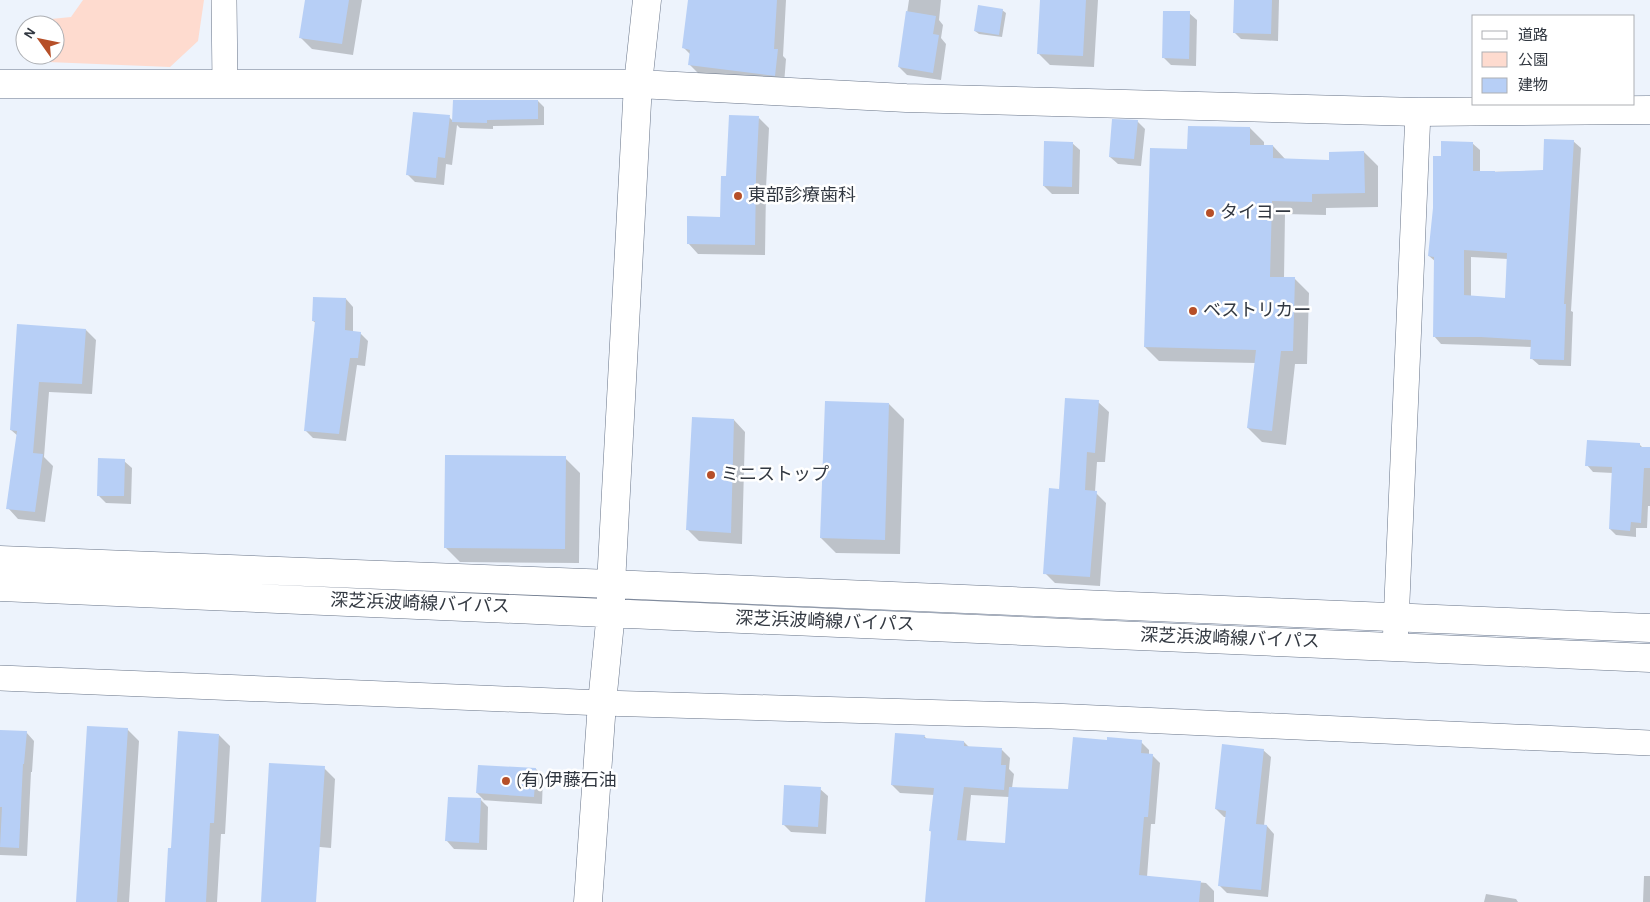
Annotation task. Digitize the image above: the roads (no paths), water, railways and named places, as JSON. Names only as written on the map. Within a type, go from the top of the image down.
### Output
[{"type":"main road","points":[[588,902],[602,703],[611,612],[638,84],[647,0]]},
{"type":"main road","points":[[0,84],[638,84],[906,98],[1418,112],[1650,110]]},
{"type":"main road","name":"深芝浜波崎線バイパス","points":[[0,560],[1650,628]]},
{"type":"main road","name":"深芝浜波崎線バイパス","points":[[0,587],[1650,658]]},
{"type":"street","points":[[224,0],[225,84]]},
{"type":"street","points":[[1395,646],[1398,617],[1418,112]]},
{"type":"street","points":[[0,678],[602,703],[1052,716],[1650,743]]},
{"type":"place","name":"東部診療歯科","points":[[738,196]]},
{"type":"place","name":"タイヨー","points":[[1210,213]]},
{"type":"place","name":"ベストリカー","points":[[1193,311]]},
{"type":"place","name":"ミニストップ","points":[[711,475]]},
{"type":"place","name":"(有)伊藤石油","points":[[506,781]]}]
